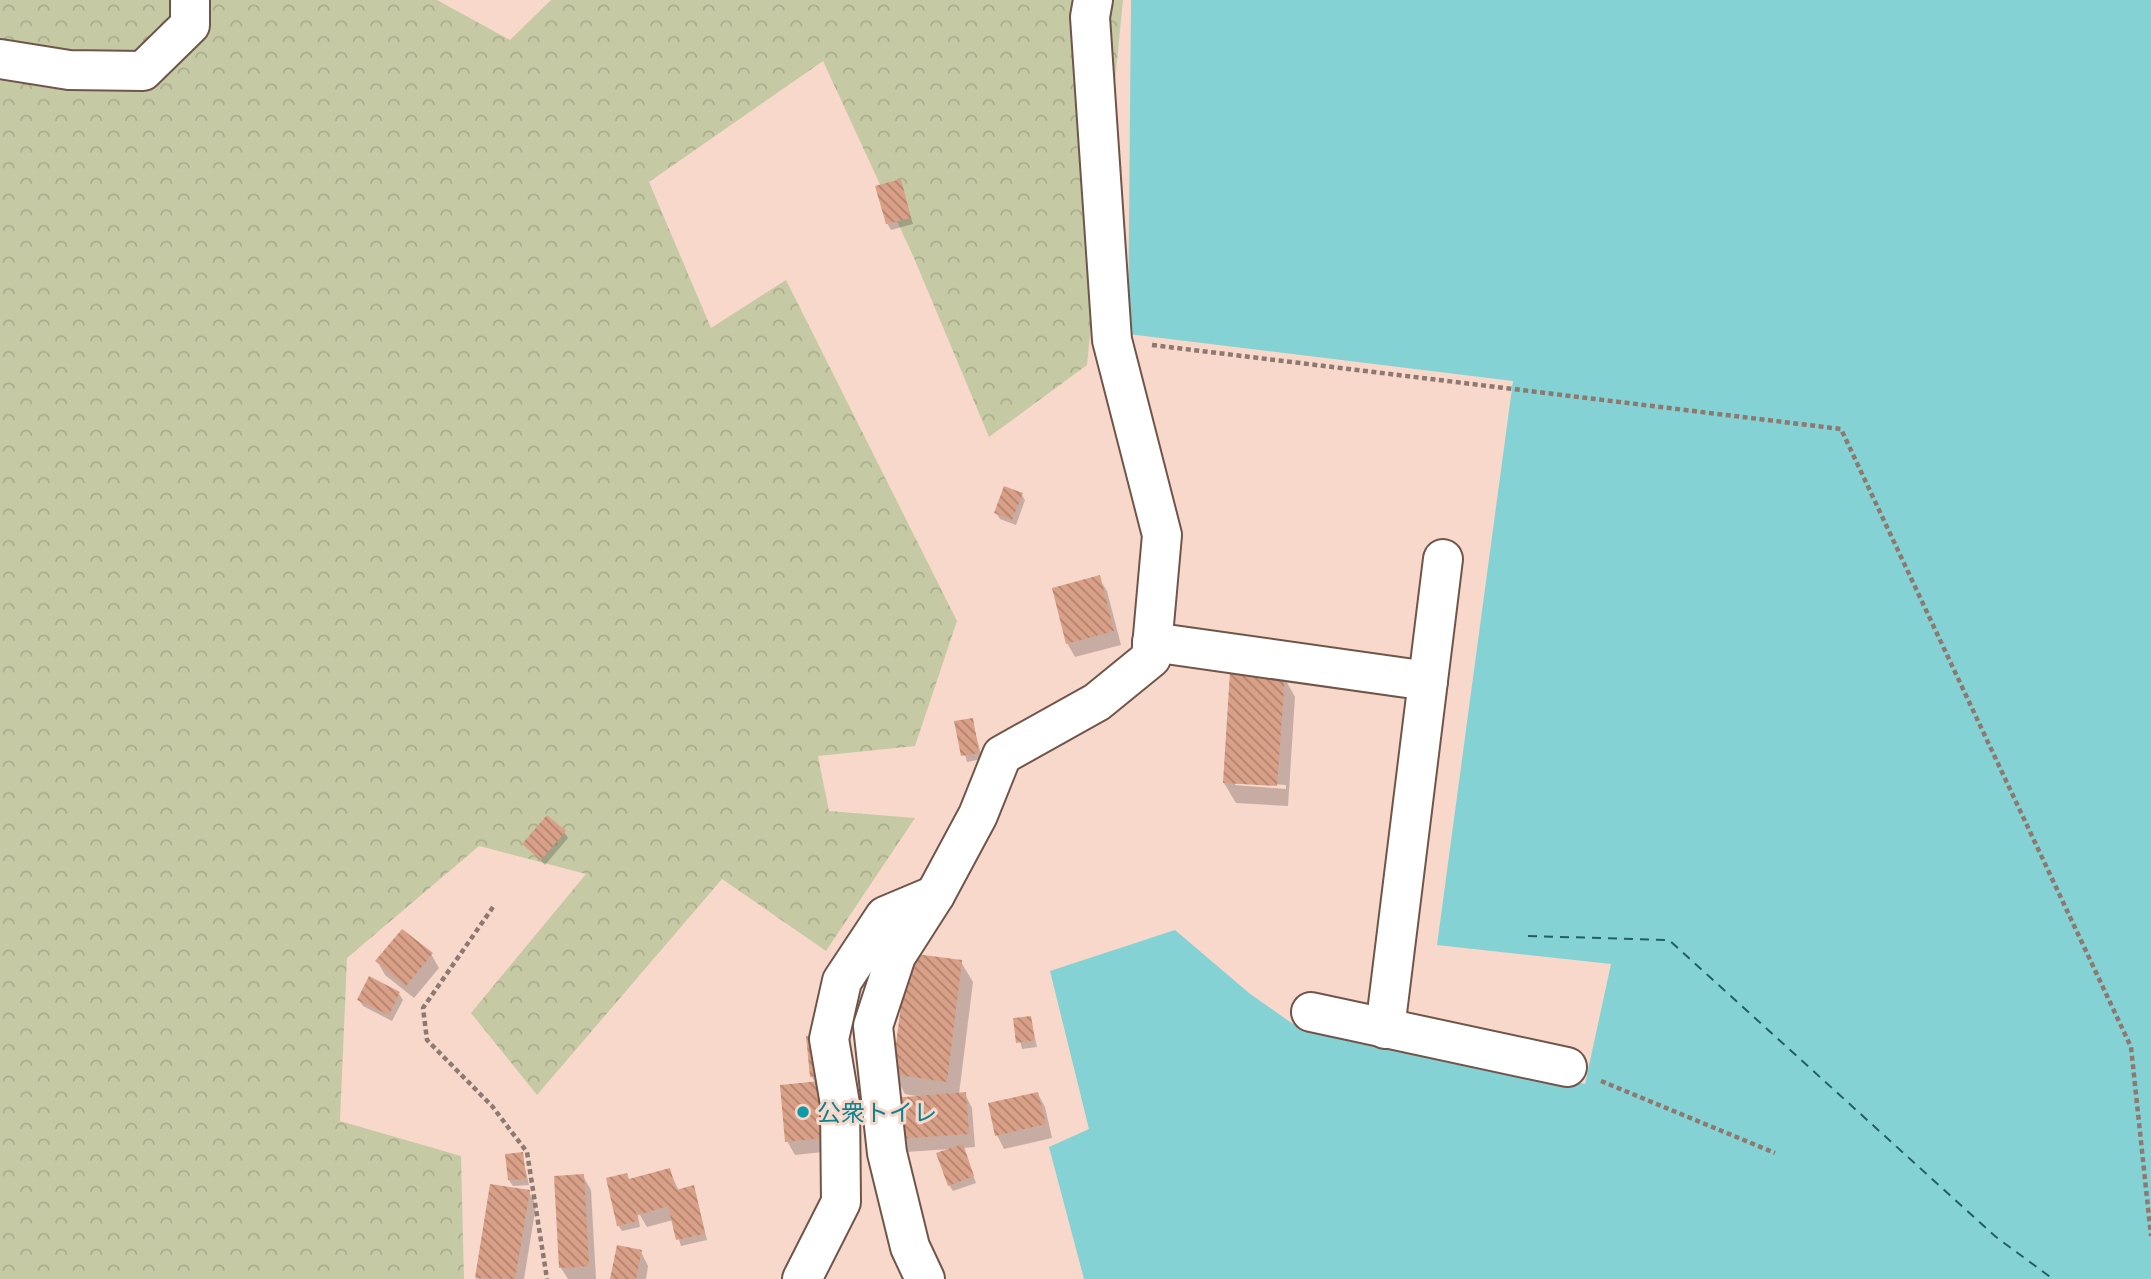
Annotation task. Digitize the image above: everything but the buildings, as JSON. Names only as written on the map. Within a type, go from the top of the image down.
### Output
[{"type":"street","points":[[0,59],[69,70],[143,71],[190,25],[190,0]]},
{"type":"street","points":[[917,1263],[887,1153],[873,1026],[896,956],[935,895],[978,815],[1002,755],[1097,702],[1151,658],[1163,535],[1112,341],[1090,17],[1093,0]]},
{"type":"street","points":[[1385,1029],[1443,559]]},
{"type":"street","points":[[1152,642],[1428,681]]},
{"type":"street","points":[[803,1279],[841,1202],[840,1104],[830,1039],[842,981],[885,916],[935,895]]},
{"type":"street","points":[[1311,1012],[1567,1067]]},
{"type":"street","points":[[917,1263],[930,1244],[949,1279]]},
{"type":"path","points":[[1112,341],[1842,429],[2131,1046],[2151,1236]]},
{"type":"path","points":[[493,907],[422,1008],[427,1040],[492,1106],[527,1152],[547,1279]]},
{"type":"path","points":[[1567,1067],[1775,1153]]},
{"type":"green space","points":[[0,0],[437,0],[510,40],[551,0],[1123,0],[1087,365],[989,437],[914,258],[823,61],[649,182],[711,328],[786,280],[957,621],[915,746],[818,756],[829,811],[915,818],[826,951],[722,879],[537,1095],[471,1013],[586,874],[479,846],[347,958],[340,1121],[461,1156],[464,1279],[0,1279]]},
{"type":"water","points":[[1131,0],[2151,0],[2151,1279],[1084,1279],[1049,1147],[1089,1129],[1050,971],[1175,930],[1249,993],[1293,1024],[1585,1084],[1611,964],[1437,945],[1513,381],[1128,334]]},
{"type":"ferry route","points":[[1528,936],[1669,940],[1996,1237],[2053,1279]]},
{"type":"place","name":"公衆トイレ","points":[[803,1112]]}]
